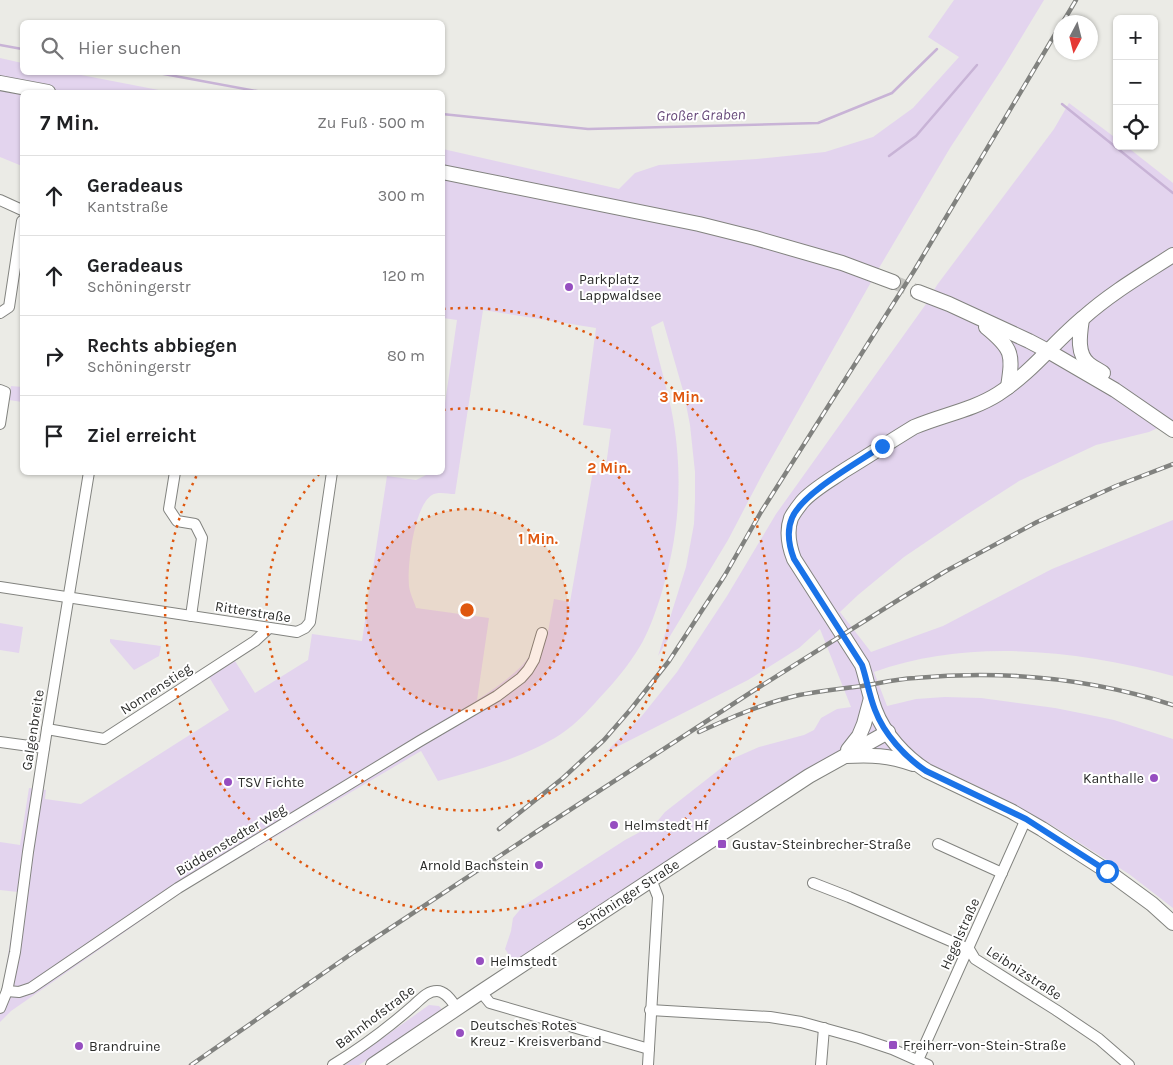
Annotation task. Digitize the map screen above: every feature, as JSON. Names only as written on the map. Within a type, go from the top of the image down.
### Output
[{"type":"main road","points":[[0,83],[37,90]]},
{"type":"main road","points":[[445,173],[690,222],[842,263],[893,282]]},
{"type":"main road","points":[[919,766],[902,750],[878,716],[862,665],[794,559],[790,548],[789,527],[792,517],[803,500],[826,482],[914,427],[975,406],[998,394],[1027,372],[1082,319],[1108,297],[1173,254]]},
{"type":"main road","points":[[918,292],[1048,351],[1115,390],[1173,430]]},
{"type":"main road","points":[[974,317],[999,337],[1009,350],[1011,364],[1008,387]]},
{"type":"main road","points":[[1082,319],[1080,334],[1082,356],[1089,364],[1102,372],[1115,390]]},
{"type":"main road","points":[[843,756],[859,736],[871,698]]},
{"type":"main road","name":"Schöninger Straße","points":[[373,1065],[651,879],[802,781],[888,732]]},
{"type":"main road","points":[[843,756],[897,758],[919,766],[1026,819],[1107,871],[1152,904],[1173,923]]},
{"type":"street","points":[[0,200],[20,209]]},
{"type":"street","points":[[0,313],[8,307],[20,233]]},
{"type":"street","points":[[0,390],[5,392],[0,424]]},
{"type":"street","name":"Galgenbreite","points":[[7,991],[15,952],[44,748],[89,475]]},
{"type":"street","points":[[174,475],[168,509],[177,521],[195,524],[202,538],[191,616]]},
{"type":"street","name":"Ritterstraße","points":[[0,587],[298,632],[310,622],[332,475]]},
{"type":"street","name":"Nonnenstieg","points":[[47,730],[104,739],[255,641],[269,628]]},
{"type":"street","name":"Büddenstedter Weg","points":[[7,991],[19,992],[31,988],[178,888],[497,696],[528,670],[534,660],[542,634]]},
{"type":"street","points":[[0,742],[44,748]]},
{"type":"street","name":"Hegelstraße","points":[[918,1060],[1026,819]]},
{"type":"street","points":[[938,844],[1002,873]]},
{"type":"street","points":[[648,1065],[658,898],[651,879]]},
{"type":"street","name":"Leibnizstraße","points":[[813,883],[969,949],[975,959],[1099,1039],[1129,1065]]},
{"type":"street","points":[[0,1008],[7,991]]},
{"type":"street","name":"Bahnhofstraße","points":[[332,1065],[391,1024],[428,994],[437,991],[444,993],[457,1008]]},
{"type":"street","points":[[481,992],[490,1003],[649,1049]]},
{"type":"street","points":[[650,1010],[770,1017],[824,1028],[892,1049],[928,1065]]},
{"type":"street","points":[[821,1065],[824,1028]]},
{"type":"shaded area","points":[[954,0],[1044,0],[1004,66],[950,148],[879,268],[763,473],[728,540],[658,656],[686,567],[694,524],[695,500],[695,472],[690,425],[684,394],[663,321],[651,327],[671,408],[678,456],[678,502],[672,549],[661,595],[643,641],[621,674],[590,709],[567,730],[532,750],[501,762],[438,781],[421,751],[188,888],[11,1011],[0,1022],[0,1005],[15,993],[5,975],[18,892],[0,890],[0,842],[20,845],[29,788],[46,790],[45,799],[81,804],[229,710],[209,677],[235,661],[255,693],[308,660],[312,634],[362,641],[387,476],[416,480],[426,475],[445,475],[445,403],[457,320],[445,318],[445,149],[619,189],[635,173],[659,165],[757,159],[825,152],[873,137],[913,108],[959,57],[928,37]],"holes":[[[483,310],[596,328],[583,425],[611,429],[605,473],[593,471],[570,602],[554,599],[547,637],[537,636],[531,653],[524,663],[504,681],[477,700],[489,618],[416,608],[410,589],[409,565],[416,523],[426,501],[434,494],[455,494]]]},
{"type":"shaded area","points":[[0,58],[20,63],[20,75],[81,75],[159,90],[20,90],[20,165],[0,157]]},
{"type":"shaded area","points":[[1069,103],[1113,136],[1113,150],[1131,150],[1173,183],[1173,421],[1149,432],[1096,445],[1019,481],[904,557],[840,612],[871,652],[943,626],[1052,569],[1173,520],[1173,676],[1136,667],[1061,654],[985,651],[910,661],[874,672],[887,706],[916,699],[945,697],[981,698],[1055,708],[1114,720],[1173,739],[1173,908],[1129,874],[1053,826],[977,786],[890,752],[843,749],[515,964],[505,949],[513,918],[523,906],[625,840],[655,824],[665,812],[734,758],[759,747],[804,735],[814,730],[821,718],[837,709],[851,707],[820,629],[799,648],[748,680],[605,753],[641,717],[677,672],[727,596],[776,514],[926,304],[937,285],[1054,129]]},
{"type":"shaded area","points":[[11,386],[20,387],[20,402],[9,400]]},
{"type":"shaded area","points":[[0,623],[23,627],[19,653],[0,650]]},
{"type":"shaded area","points":[[110,639],[161,646],[159,656],[134,670],[110,642]]},
{"type":"shaded area","points":[[429,1005],[439,1006],[443,1011],[359,1065],[345,1065]]},
{"type":"waterway","name":"Großer Graben","points":[[0,45],[20,49]]},
{"type":"waterway","name":"Großer Graben","points":[[445,114],[588,129],[818,123],[892,93],[937,49]]},
{"type":"waterway","points":[[889,156],[916,136],[977,65]]},
{"type":"waterway","name":"Großer Graben","points":[[169,75],[251,90]]},
{"type":"waterway","name":"Großer Graben","points":[[1062,104],[1173,193]]},
{"type":"tunnel","points":[[893,282],[918,292]]},
{"type":"railway","points":[[1067,15],[1076,0]]},
{"type":"railway","points":[[499,829],[563,778],[604,740],[669,661],[725,575],[761,512],[914,271],[1053,38]]},
{"type":"railway","points":[[191,1065],[354,952],[542,828],[753,691],[903,597],[946,571],[1037,522],[1116,486],[1173,464]]},
{"type":"railway","points":[[699,732],[758,707],[795,696],[902,679],[948,676],[1013,676],[1078,682],[1110,688],[1173,705]]},
{"type":"place","name":"Parkplatz Lappwaldsee","points":[[569,287]]},
{"type":"place","name":"Kanthalle","points":[[1154,778]]},
{"type":"place","name":"TSV Fichte","points":[[228,782]]},
{"type":"place","name":"Helmstedt Hf","points":[[614,825]]},
{"type":"place","name":"Gustav-Steinbrecher-Straße","points":[[722,844]]},
{"type":"place","name":"Arnold Bachstein","points":[[539,865]]},
{"type":"place","name":"Helmstedt","points":[[480,961]]},
{"type":"place","name":"Deutsches Rotes Kreuz - Kreisverband","points":[[460,1033]]},
{"type":"place","name":"Freiherr-von-Stein-Straße","points":[[893,1045]]},
{"type":"place","name":"Brandruine","points":[[79,1046]]},
{"type":"route","points":[[882,446],[826,482],[803,500],[792,517],[789,527],[788,537],[794,559],[862,665],[875,710],[882,724],[902,750],[926,771],[1026,819],[1107,871]]}]
